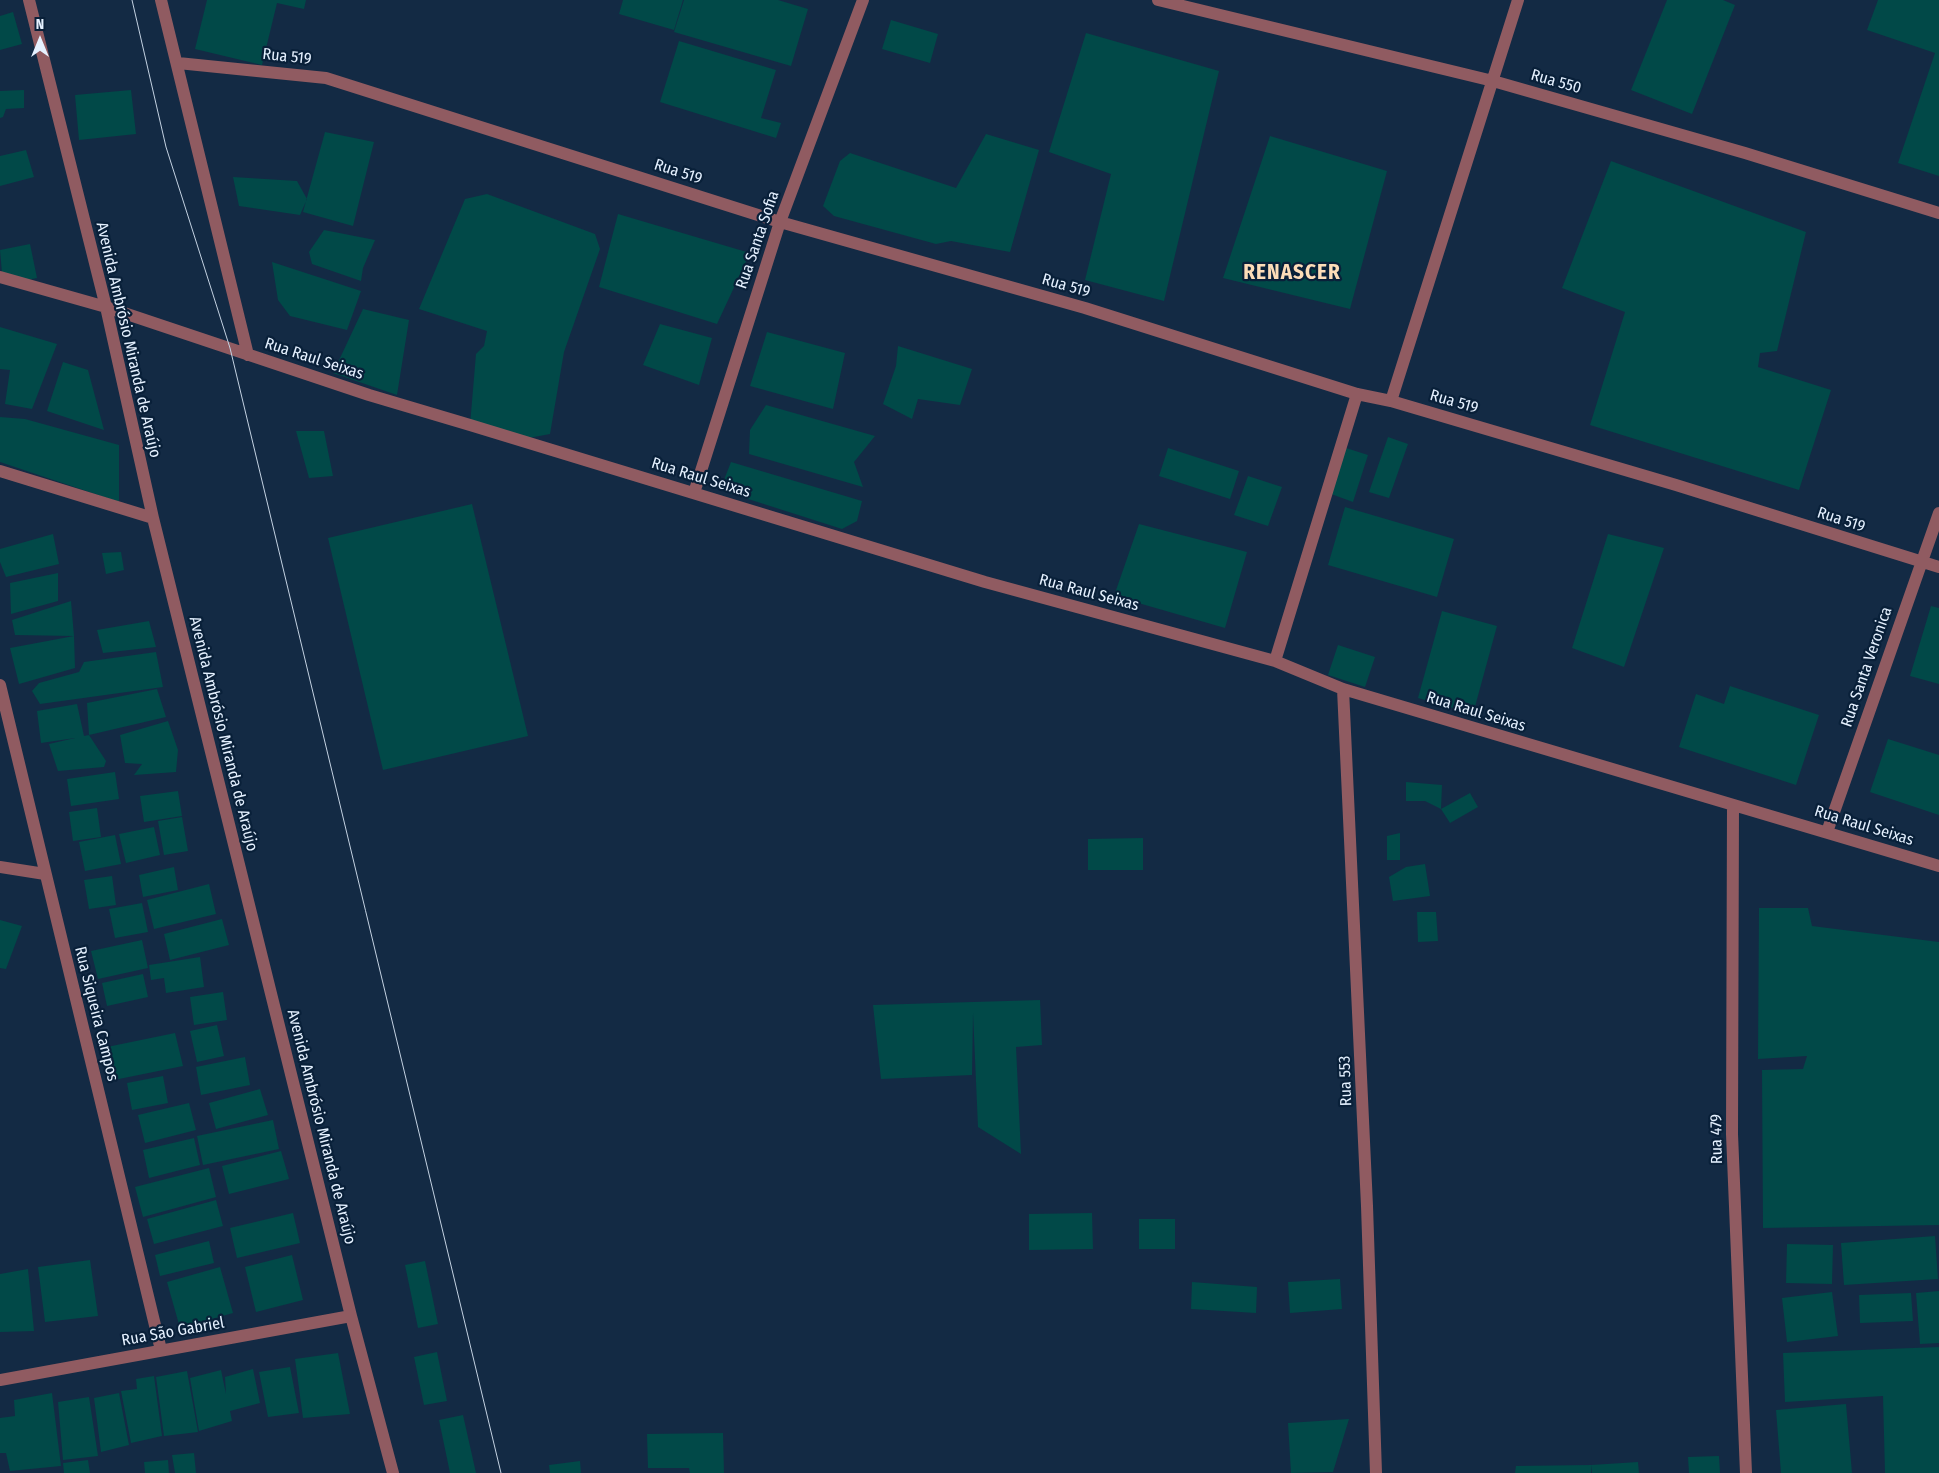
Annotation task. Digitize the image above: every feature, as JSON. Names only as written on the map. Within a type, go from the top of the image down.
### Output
[{"type":"street","name":"Avenida Ambrósio Miranda de Araújo","points":[[29,0],[106,308],[153,518],[351,1316],[393,1473]]},
{"type":"street","points":[[161,0],[178,63],[248,355]]},
{"type":"street","name":"Rua Santa Sofia","points":[[694,493],[780,222],[863,0]]},
{"type":"street","name":"Rua 550","points":[[1158,0],[1493,81],[1745,153],[1939,212]]},
{"type":"street","points":[[1391,401],[1518,0]]},
{"type":"street","name":"Rua 519","points":[[178,63],[326,78],[780,222],[1085,308],[1357,394],[1391,401],[1676,485],[1939,567]]},
{"type":"street","name":"Rua Raul Seixas","points":[[0,277],[106,308],[369,395],[985,582],[1275,661],[1343,689],[1939,866]]},
{"type":"street","points":[[1275,661],[1357,394]]},
{"type":"street","points":[[0,471],[153,518]]},
{"type":"street","name":"Rua Santa Veronica","points":[[1827,832],[1920,562],[1939,513]]},
{"type":"street","name":"Rua Siqueira Campos","points":[[0,686],[161,1350]]},
{"type":"street","name":"Rua 553","points":[[1343,689],[1358,983],[1376,1473]]},
{"type":"street","name":"Rua 479","points":[[1733,805],[1732,1134],[1746,1473]]},
{"type":"street","points":[[0,867],[45,874]]},
{"type":"street","name":"Rua São Gabriel","points":[[0,1380],[351,1316]]},
{"type":"building","points":[[207,0],[306,0],[304,9],[277,3],[262,65],[195,49]]},
{"type":"building","points":[[623,0],[683,0],[674,30],[619,14]]},
{"type":"building","points":[[684,0],[778,0],[808,9],[791,66],[674,32]]},
{"type":"building","points":[[1667,0],[1723,0],[1735,5],[1692,114],[1631,90]]},
{"type":"building","points":[[1878,0],[1939,0],[1939,176],[1898,163],[1935,53],[1867,30]]},
{"type":"building","points":[[13,12],[22,44],[0,50],[0,16]]},
{"type":"building","points":[[891,20],[938,34],[930,63],[882,49]]},
{"type":"building","points":[[1086,33],[1219,71],[1164,301],[1085,280],[1111,174],[1049,152]]},
{"type":"building","points":[[679,41],[776,70],[761,118],[781,123],[776,138],[660,102]]},
{"type":"building","points":[[24,90],[24,108],[6,109],[3,117],[0,118],[0,91]]},
{"type":"building","points":[[131,90],[136,134],[79,140],[75,95]]},
{"type":"building","points":[[325,132],[374,142],[353,226],[303,212]]},
{"type":"building","points":[[986,134],[1039,150],[1010,252],[951,241],[936,244],[834,216],[823,206],[840,161],[850,153],[956,188]]},
{"type":"building","points":[[1270,136],[1387,171],[1350,309],[1223,278]]},
{"type":"building","points":[[26,150],[34,177],[0,186],[0,156]]},
{"type":"building","points":[[1611,161],[1806,232],[1777,351],[1760,353],[1758,367],[1831,390],[1799,490],[1590,425],[1625,312],[1562,288]]},
{"type":"building","points":[[233,177],[297,181],[307,199],[300,215],[239,206]]},
{"type":"building","points":[[487,194],[595,234],[600,249],[564,352],[550,434],[518,440],[470,425],[476,354],[484,346],[487,331],[419,309],[465,199]]},
{"type":"building","points":[[618,214],[750,253],[717,324],[599,287]]},
{"type":"building","points":[[324,230],[375,240],[363,268],[361,281],[312,264],[309,252]]},
{"type":"building","points":[[30,244],[37,278],[27,280],[2,273],[0,250]]},
{"type":"building","points":[[272,262],[361,291],[347,330],[290,316],[278,300]]},
{"type":"building","points":[[363,309],[409,320],[397,395],[333,373]]},
{"type":"building","points":[[660,324],[712,338],[699,385],[643,365]]},
{"type":"building","points":[[0,327],[57,344],[32,409],[5,404],[10,370],[0,369]]},
{"type":"building","points":[[767,332],[845,353],[833,409],[750,386]]},
{"type":"building","points":[[898,346],[972,369],[960,405],[918,399],[912,419],[883,404],[896,366]]},
{"type":"building","points":[[63,362],[88,370],[104,430],[47,411]]},
{"type":"building","points":[[766,405],[875,436],[854,462],[863,487],[749,454],[750,430]]},
{"type":"building","points":[[0,417],[25,419],[119,445],[119,502],[0,462]]},
{"type":"building","points":[[296,431],[324,431],[333,476],[309,478]]},
{"type":"building","points":[[1388,437],[1408,444],[1389,498],[1369,492]]},
{"type":"building","points":[[1168,448],[1239,471],[1230,499],[1159,476]]},
{"type":"building","points":[[1346,448],[1368,455],[1353,502],[1331,494]]},
{"type":"building","points":[[731,462],[862,501],[857,521],[842,529],[720,490]]},
{"type":"building","points":[[1248,476],[1282,487],[1268,526],[1234,515]]},
{"type":"building","points":[[472,504],[528,736],[383,770],[328,538]]},
{"type":"building","points":[[1345,507],[1454,539],[1437,597],[1328,565]]},
{"type":"building","points":[[1139,524],[1247,552],[1225,628],[1114,596]]},
{"type":"building","points":[[53,534],[59,564],[6,577],[0,562],[0,549]]},
{"type":"building","points":[[1608,534],[1664,548],[1624,667],[1572,648]]},
{"type":"building","points":[[121,552],[124,570],[106,574],[102,553]]},
{"type":"building","points":[[58,573],[58,601],[11,614],[10,583]]},
{"type":"building","points":[[71,601],[74,636],[15,635],[12,620]]},
{"type":"building","points":[[1931,606],[1939,608],[1939,684],[1910,676]]},
{"type":"building","points":[[1442,611],[1497,626],[1473,714],[1418,698]]},
{"type":"building","points":[[149,621],[156,647],[103,653],[97,630]]},
{"type":"building","points":[[74,636],[75,668],[19,684],[10,648]]},
{"type":"building","points":[[1338,645],[1375,657],[1365,687],[1328,675]]},
{"type":"building","points":[[156,652],[163,687],[40,704],[32,691],[39,683],[79,672],[84,662]]},
{"type":"building","points":[[1730,686],[1819,715],[1796,785],[1679,747],[1696,694],[1724,704]]},
{"type":"building","points":[[157,689],[166,717],[89,735],[87,703]]},
{"type":"building","points":[[77,704],[84,736],[89,735],[106,761],[104,767],[58,771],[49,744],[75,738],[41,743],[37,711]]},
{"type":"building","points":[[168,721],[178,750],[176,772],[134,775],[142,764],[125,763],[120,735]]},
{"type":"building","points":[[1888,739],[1939,755],[1939,815],[1870,792]]},
{"type":"building","points":[[115,772],[119,799],[71,806],[67,779]]},
{"type":"building","points":[[1406,782],[1442,785],[1441,809],[1425,801],[1406,801]]},
{"type":"building","points":[[178,791],[182,816],[144,822],[140,796]]},
{"type":"building","points":[[1470,793],[1478,807],[1450,823],[1441,809]]},
{"type":"building","points":[[97,808],[101,837],[73,841],[69,812]]},
{"type":"building","points":[[182,817],[188,851],[164,855],[158,821]]},
{"type":"building","points":[[154,827],[160,855],[126,863],[119,834]]},
{"type":"building","points":[[1400,833],[1400,860],[1387,860],[1387,836]]},
{"type":"building","points":[[115,835],[121,864],[85,871],[79,842]]},
{"type":"building","points":[[1143,838],[1143,870],[1088,870],[1088,839]]},
{"type":"building","points":[[1425,864],[1430,896],[1393,901],[1389,877],[1406,867]]},
{"type":"building","points":[[174,867],[178,890],[143,897],[139,875]]},
{"type":"building","points":[[112,876],[116,905],[89,909],[84,880]]},
{"type":"building","points":[[209,884],[216,914],[154,929],[147,900]]},
{"type":"building","points":[[142,903],[148,932],[115,938],[109,909]]},
{"type":"building","points":[[1759,908],[1808,908],[1812,926],[1939,942],[1939,1225],[1763,1228],[1762,1070],[1803,1069],[1807,1056],[1758,1059]]},
{"type":"building","points":[[1417,912],[1436,912],[1438,941],[1418,942]]},
{"type":"building","points":[[222,919],[229,945],[170,960],[164,934]]},
{"type":"building","points":[[0,920],[22,926],[6,969],[0,968]]},
{"type":"building","points":[[142,940],[148,968],[98,979],[91,951]]},
{"type":"building","points":[[200,957],[204,987],[166,993],[164,978],[151,980],[149,965]]},
{"type":"building","points":[[143,974],[148,997],[107,1006],[102,983]]},
{"type":"building","points":[[223,992],[227,1020],[194,1025],[190,997]]},
{"type":"building","points":[[1040,1000],[1042,1045],[1016,1047],[1021,1154],[978,1127],[973,1013],[972,1075],[881,1079],[873,1005]]},
{"type":"building","points":[[217,1025],[224,1056],[197,1062],[190,1031]]},
{"type":"building","points":[[175,1033],[183,1066],[114,1080],[107,1047]]},
{"type":"building","points":[[245,1057],[250,1085],[201,1095],[196,1067]]},
{"type":"building","points":[[163,1076],[168,1103],[132,1110],[127,1083]]},
{"type":"building","points":[[260,1089],[268,1115],[216,1129],[209,1103]]},
{"type":"building","points":[[189,1103],[196,1130],[145,1143],[138,1115]]},
{"type":"building","points":[[273,1120],[279,1149],[203,1165],[197,1136]]},
{"type":"building","points":[[194,1138],[200,1165],[149,1178],[143,1150]]},
{"type":"building","points":[[281,1151],[289,1179],[229,1194],[222,1166]]},
{"type":"building","points":[[209,1168],[216,1197],[143,1217],[135,1187]]},
{"type":"building","points":[[216,1200],[223,1226],[154,1244],[147,1219]]},
{"type":"building","points":[[293,1213],[300,1243],[237,1258],[230,1228]]},
{"type":"building","points":[[1092,1213],[1093,1249],[1029,1250],[1029,1214]]},
{"type":"building","points":[[1139,1219],[1175,1219],[1175,1249],[1139,1249]]},
{"type":"building","points":[[1935,1236],[1938,1279],[1844,1285],[1841,1243]]},
{"type":"building","points":[[209,1241],[214,1263],[160,1276],[155,1255]]},
{"type":"building","points":[[1787,1244],[1833,1245],[1832,1284],[1786,1283]]},
{"type":"building","points":[[292,1255],[303,1300],[256,1312],[245,1267]]},
{"type":"building","points":[[90,1260],[98,1316],[45,1322],[38,1267]]},
{"type":"building","points":[[425,1261],[438,1324],[418,1328],[405,1265]]},
{"type":"building","points":[[220,1267],[233,1313],[180,1328],[167,1282]]},
{"type":"building","points":[[28,1269],[34,1331],[0,1332],[0,1274]]},
{"type":"building","points":[[1340,1279],[1342,1309],[1290,1313],[1288,1282]]},
{"type":"building","points":[[1192,1282],[1257,1287],[1256,1313],[1191,1309]]},
{"type":"building","points":[[1939,1291],[1939,1343],[1920,1344],[1916,1293]]},
{"type":"building","points":[[1832,1292],[1838,1336],[1787,1342],[1782,1298]]},
{"type":"building","points":[[1911,1293],[1913,1321],[1860,1323],[1859,1295]]},
{"type":"building","points":[[1939,1347],[1939,1473],[1885,1473],[1883,1396],[1785,1402],[1783,1353]]},
{"type":"building","points":[[437,1352],[447,1401],[424,1405],[414,1357]]},
{"type":"building","points":[[338,1353],[350,1414],[303,1418],[295,1359]]},
{"type":"building","points":[[290,1367],[299,1413],[268,1417],[259,1372]]},
{"type":"building","points":[[253,1369],[260,1403],[230,1411],[232,1421],[199,1431],[190,1378],[221,1370],[226,1394],[225,1377]]},
{"type":"building","points":[[187,1371],[198,1432],[164,1436],[156,1377]]},
{"type":"building","points":[[154,1376],[162,1436],[131,1443],[121,1391],[137,1389],[136,1379]]},
{"type":"building","points":[[52,1393],[61,1466],[10,1471],[6,1453],[0,1453],[0,1418],[15,1416],[14,1400]]},
{"type":"building","points":[[119,1393],[129,1445],[101,1452],[94,1398]]},
{"type":"building","points":[[89,1397],[98,1456],[63,1460],[58,1402]]},
{"type":"building","points":[[1846,1404],[1852,1473],[1781,1473],[1776,1410]]},
{"type":"building","points":[[463,1415],[476,1473],[450,1473],[439,1420]]},
{"type":"building","points":[[1349,1419],[1333,1472],[1291,1473],[1288,1423]]},
{"type":"building","points":[[723,1433],[724,1473],[690,1473],[689,1468],[648,1468],[647,1434]]},
{"type":"building","points":[[194,1453],[196,1473],[175,1473],[172,1455]]},
{"type":"building","points":[[1719,1456],[1720,1473],[1689,1473],[1688,1457]]},
{"type":"building","points":[[88,1460],[90,1473],[64,1473],[63,1463]]},
{"type":"building","points":[[168,1460],[169,1473],[145,1473],[144,1462]]},
{"type":"building","points":[[580,1461],[581,1473],[550,1473],[549,1465]]},
{"type":"building","points":[[1638,1462],[1639,1473],[1592,1473],[1591,1465]]},
{"type":"building","points":[[1591,1465],[1591,1473],[1515,1473],[1516,1466]]},
{"type":"tram line","points":[[132,0],[166,147],[230,348],[501,1473]]},
{"type":"district","name":"RENASCER","points":[[1292,273]]}]
